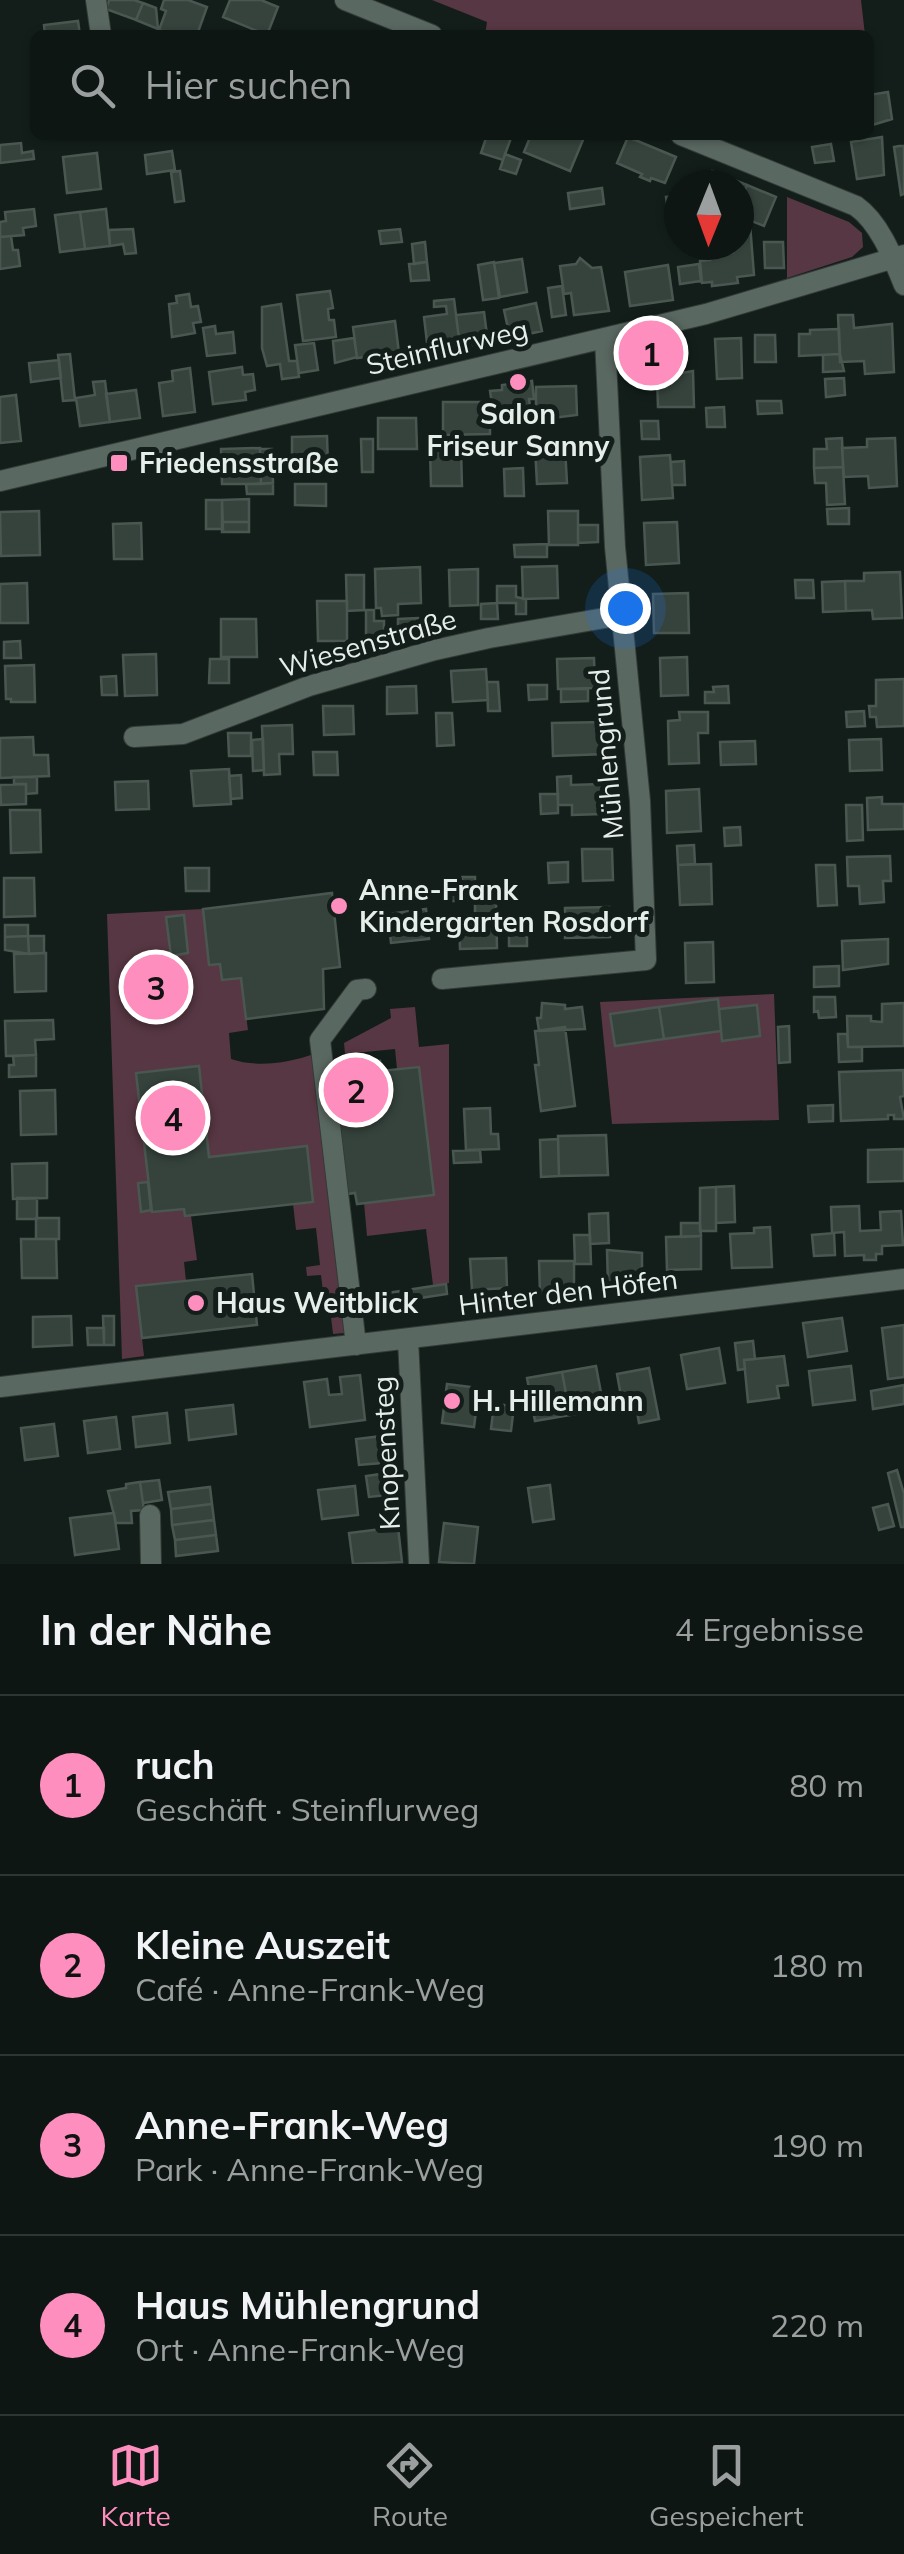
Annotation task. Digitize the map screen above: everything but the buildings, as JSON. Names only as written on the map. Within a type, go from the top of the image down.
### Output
[{"type":"street","points":[[96,0],[100,30]]},
{"type":"street","points":[[345,0],[420,30]]},
{"type":"street","points":[[693,140],[856,206],[870,216],[897,257],[904,285]]},
{"type":"street","name":"Steinflurweg","points":[[0,481],[706,314],[897,257]]},
{"type":"street","name":"Mühlengrund","points":[[442,979],[646,960],[640,801],[615,547],[604,338]]},
{"type":"street","name":"Wiesenstraße","points":[[134,736],[183,734],[271,699],[417,655],[622,615]]},
{"type":"street","points":[[356,1344],[320,1040],[357,990],[366,989]]},
{"type":"street","name":"Hinter den Höfen","points":[[0,1387],[904,1279]]},
{"type":"street","name":"Knopensteg","points":[[408,1338],[420,1564]]},
{"type":"street","points":[[150,1515],[152,1564]]},
{"type":"shaded area","points":[[432,0],[861,0],[864,30],[486,30],[487,22]]},
{"type":"shaded area","points":[[787,197],[849,222],[862,233],[863,247],[852,257],[787,278]]},
{"type":"shaded area","points":[[203,909],[209,965],[220,964],[222,980],[241,978],[248,1030],[229,1033],[231,1059],[272,1063],[314,1054],[345,1333],[333,1334],[331,1317],[326,1317],[321,1275],[307,1276],[306,1267],[320,1265],[316,1228],[296,1230],[293,1204],[313,1202],[307,1147],[209,1157],[199,1066],[137,1073],[148,1182],[138,1184],[141,1211],[184,1209],[185,1216],[191,1216],[197,1260],[184,1262],[186,1281],[136,1286],[144,1356],[122,1359],[107,914]]},
{"type":"shaded area","points":[[774,994],[779,1120],[612,1124],[600,1002]]},
{"type":"shaded area","points":[[415,1007],[419,1047],[449,1044],[449,1283],[433,1285],[426,1229],[367,1236],[364,1203],[434,1194],[419,1067],[397,1069],[395,1049],[345,1054],[344,1043],[391,1018],[390,1009]]},
{"type":"place","name":"ruch","points":[[651,353]]},
{"type":"place","name":"Salon Friseur Sanny","points":[[518,382]]},
{"type":"place","name":"Friedensstraße","points":[[119,463]]},
{"type":"place","name":"Anne-Frank Kindergarten Rosdorf","points":[[339,906]]},
{"type":"place","name":"Anne-Frank-Weg","points":[[156,987]]},
{"type":"place","name":"Kleine Auszeit","points":[[356,1090]]},
{"type":"place","name":"Haus Mühlengrund","points":[[173,1118]]},
{"type":"place","name":"Haus Weitblick","points":[[196,1303]]},
{"type":"place","name":"H. Hillemann","points":[[452,1401]]}]
